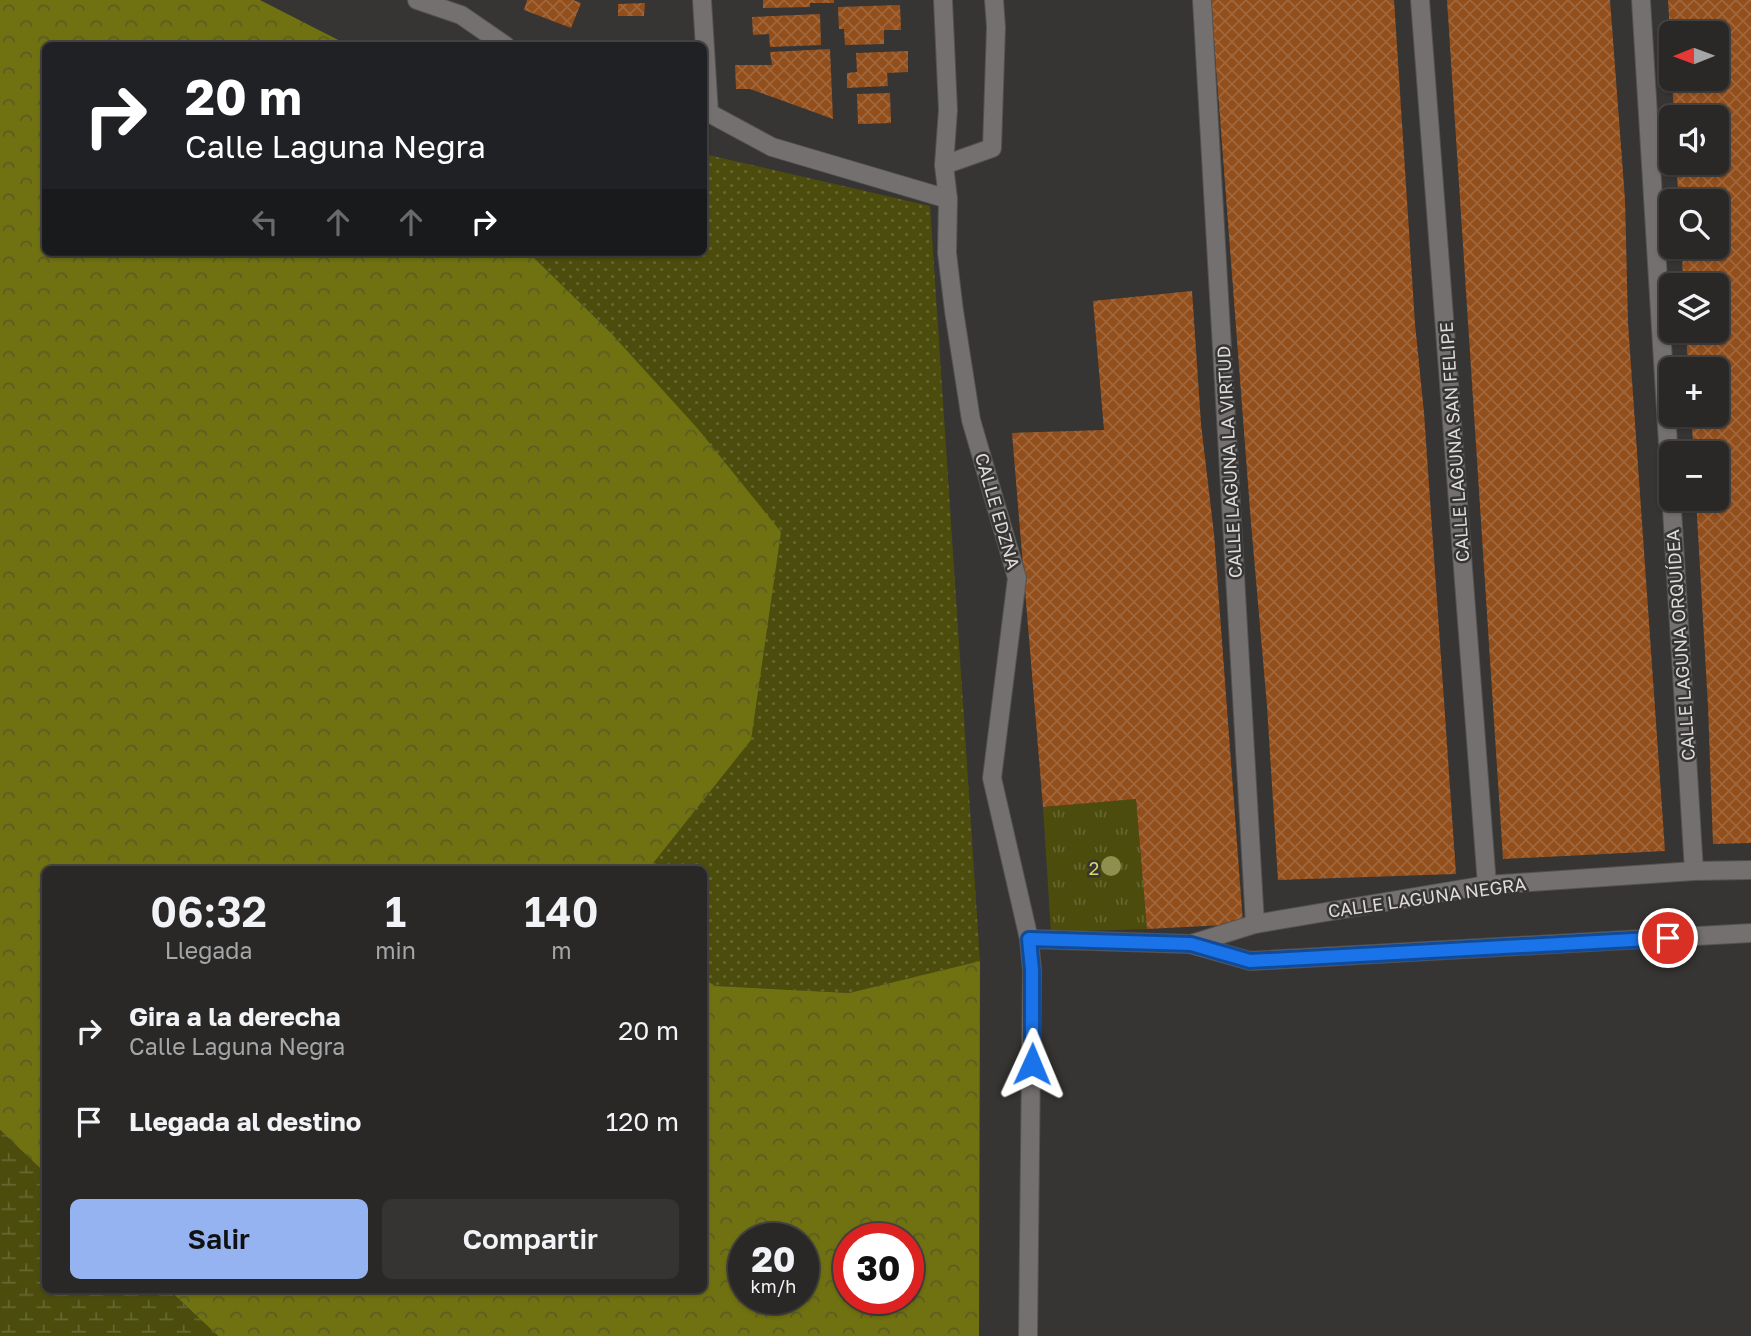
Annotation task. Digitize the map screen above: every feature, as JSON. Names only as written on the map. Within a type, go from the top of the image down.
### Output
[{"type":"street","points":[[417,0],[461,8],[501,42]]},
{"type":"street","points":[[702,0],[703,42]]},
{"type":"street","name":"CALLE EDZNA","points":[[943,0],[948,110],[944,165],[948,199],[947,253],[954,311],[971,420],[1017,578],[992,778],[1029,939],[1032,970],[1027,1336]]},
{"type":"street","points":[[944,165],[992,148],[996,27],[994,0]]},
{"type":"street","name":"CALLE LAGUNA LA VIRTUD","points":[[1202,0],[1255,924]]},
{"type":"street","name":"CALLE LAGUNA SAN FELIPE","points":[[1420,0],[1487,885]]},
{"type":"street","name":"CALLE LAGUNA ORQUÍDEA","points":[[1641,0],[1694,871]]},
{"type":"street","points":[[707,114],[772,147],[948,199]]},
{"type":"street","name":"CALLE LAGUNA NEGRA","points":[[1191,944],[1255,924],[1487,885],[1694,871],[1751,870]]},
{"type":"street","name":"CALLE LAGUNA NEGRA","points":[[1029,939],[1191,944],[1250,961],[1751,933]]},
{"type":"green space","points":[[0,0],[260,0],[342,42],[42,42],[42,256],[532,256],[610,332],[698,429],[781,532],[751,740],[652,866],[42,866],[42,1170],[0,1130]]},
{"type":"green space","points":[[707,155],[930,206],[980,961],[849,993],[716,986],[707,981],[707,866],[652,866],[610,332],[532,256],[707,256]]},
{"type":"green space","name":"2","points":[[1136,799],[1147,929],[1051,932],[1043,807]]},
{"type":"green space","points":[[980,961],[979,1336],[218,1336],[172,1293],[707,1293],[707,981],[716,986],[849,993]]},
{"type":"green space","points":[[0,1130],[42,1170],[42,1293],[172,1293],[218,1336],[0,1336]]},
{"type":"building","points":[[527,0],[573,0],[581,3],[571,28],[524,10]]},
{"type":"building","points":[[763,0],[834,0],[834,3],[810,3],[810,7],[763,8]]},
{"type":"building","points":[[1211,0],[1394,0],[1456,874],[1278,880],[1267,706]]},
{"type":"building","points":[[1447,0],[1610,0],[1625,200],[1628,323],[1665,851],[1503,859]]},
{"type":"building","points":[[1668,0],[1751,0],[1751,843],[1713,844],[1697,511],[1729,511],[1729,441],[1693,441],[1692,427],[1729,427],[1729,357],[1687,357],[1687,343],[1729,343],[1729,273],[1683,273],[1682,259],[1729,259],[1729,189],[1678,189],[1677,175],[1729,175],[1729,105],[1673,105],[1673,91],[1729,91],[1729,21],[1669,21]]},
{"type":"building","points":[[645,3],[644,16],[618,16],[618,4]]},
{"type":"building","points":[[900,5],[901,30],[884,30],[884,44],[845,45],[844,29],[839,29],[838,7]]},
{"type":"building","points":[[820,14],[821,45],[770,47],[769,34],[753,35],[752,17]]},
{"type":"building","points":[[830,49],[833,119],[750,89],[736,89],[735,65],[772,65],[770,52]]},
{"type":"building","points":[[908,51],[908,72],[887,73],[888,86],[847,88],[847,73],[857,72],[856,53]]},
{"type":"building","points":[[890,93],[891,123],[858,124],[857,94]]},
{"type":"building","points":[[1192,291],[1201,424],[1214,534],[1243,924],[1147,929],[1136,799],[1043,807],[1012,433],[1104,430],[1093,301]]},
{"type":"route","points":[[1032,1064],[1032,970],[1029,939],[1191,944],[1250,961],[1668,938]]}]
